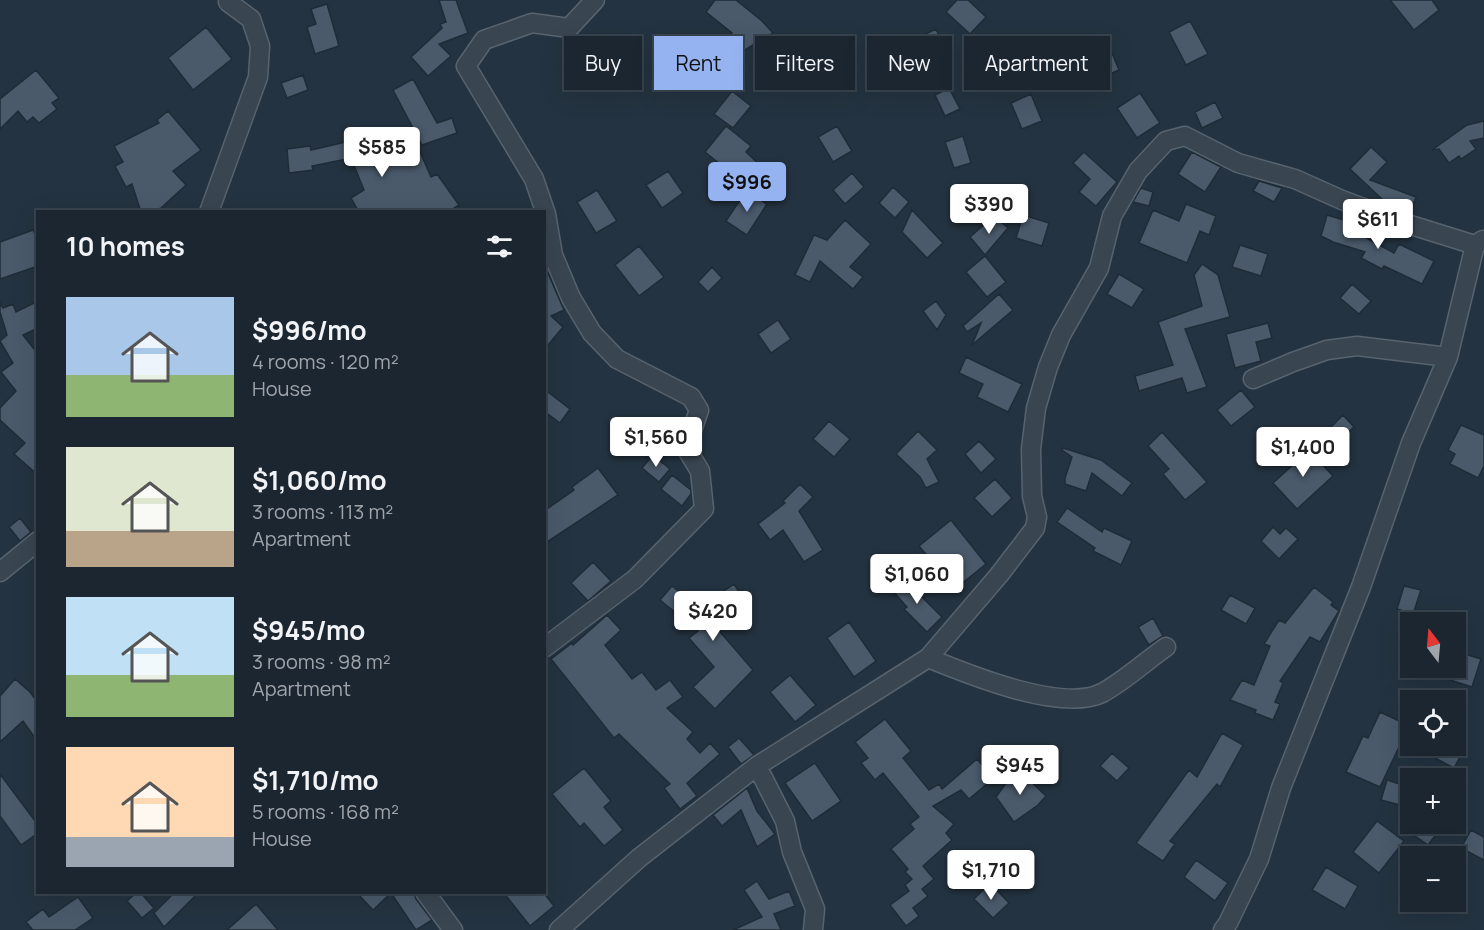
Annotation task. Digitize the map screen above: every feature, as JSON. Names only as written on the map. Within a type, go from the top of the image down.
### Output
[{"type":"street","points":[[545,210],[534,179],[466,66],[484,40],[532,23],[569,28],[595,0]]},
{"type":"street","points":[[210,210],[258,77],[260,46],[251,19],[227,1]]},
{"type":"street","points":[[559,930],[639,858],[758,766],[928,658],[999,576],[1035,528],[1037,517],[1032,496],[1032,448],[1036,408],[1048,367],[1061,335],[1099,268],[1112,216],[1138,171],[1166,141],[1185,136],[1238,163],[1295,179],[1391,219],[1479,242],[1448,357],[1411,443],[1361,587],[1281,788],[1260,859],[1223,930]]},
{"type":"street","points":[[546,214],[553,255],[571,298],[592,333],[616,359],[691,397],[699,410],[686,448],[700,471],[704,509],[635,579],[546,646]]},
{"type":"street","points":[[1253,379],[1327,350],[1357,346],[1448,357]]},
{"type":"street","points":[[0,572],[36,544]]},
{"type":"street","points":[[928,658],[978,679],[1051,697],[1072,699],[1100,694],[1166,647]]},
{"type":"street","points":[[758,766],[784,821],[792,852],[815,909],[813,930]]},
{"type":"street","points":[[426,894],[453,930]]},
{"type":"building","points":[[439,0],[456,0],[468,33],[439,44],[451,56],[428,76],[411,57],[442,28],[440,24],[446,22]]},
{"type":"building","points":[[715,0],[736,0],[773,33],[768,36],[755,36],[755,44],[743,51],[743,36],[727,36],[732,33],[706,12]]},
{"type":"building","points":[[957,0],[968,0],[986,17],[970,34],[946,12]]},
{"type":"building","points":[[1390,0],[1432,0],[1439,10],[1414,30]]},
{"type":"building","points":[[327,4],[339,46],[315,54],[307,27],[316,24],[311,9]]},
{"type":"building","points":[[1190,21],[1208,54],[1186,65],[1169,32]]},
{"type":"building","points":[[206,27],[232,59],[193,90],[168,58]]},
{"type":"building","points":[[936,29],[939,36],[921,36]]},
{"type":"building","points":[[1110,48],[1119,70],[1110,74]]},
{"type":"building","points":[[36,70],[59,98],[52,103],[57,109],[39,123],[33,117],[27,122],[18,111],[0,129],[0,99]]},
{"type":"building","points":[[303,75],[308,90],[287,98],[281,83]]},
{"type":"building","points":[[413,79],[437,123],[452,118],[457,133],[422,145],[393,90]]},
{"type":"building","points":[[950,90],[960,109],[945,116],[935,95]]},
{"type":"building","points":[[732,91],[751,106],[733,128],[714,114]]},
{"type":"building","points":[[1140,93],[1160,123],[1137,138],[1117,108]]},
{"type":"building","points":[[1031,94],[1042,121],[1022,129],[1011,103]]},
{"type":"building","points":[[1215,102],[1223,118],[1202,128],[1195,112]]},
{"type":"building","points":[[168,111],[201,150],[173,171],[186,185],[161,208],[140,210],[132,184],[126,187],[115,166],[123,162],[114,146],[159,123],[157,120]]},
{"type":"building","points":[[1484,121],[1484,138],[1470,141],[1476,149],[1461,159],[1459,156],[1449,163],[1439,149],[1432,150],[1467,125]]},
{"type":"building","points":[[726,126],[751,146],[746,152],[762,167],[746,185],[705,152]]},
{"type":"building","points":[[837,126],[852,151],[833,162],[818,137]]},
{"type":"building","points":[[963,136],[971,163],[954,168],[945,142]]},
{"type":"building","points":[[363,138],[365,149],[368,148],[374,164],[417,145],[431,177],[437,174],[459,205],[451,210],[358,210],[351,198],[364,190],[351,158],[312,166],[313,170],[289,173],[287,149],[310,146],[311,150]]},
{"type":"building","points":[[1371,147],[1387,162],[1370,180],[1416,197],[1410,213],[1380,202],[1382,199],[1350,169]]},
{"type":"building","points":[[1084,152],[1117,182],[1096,206],[1079,192],[1090,179],[1073,163]]},
{"type":"building","points":[[1192,152],[1221,167],[1205,192],[1178,174]]},
{"type":"building","points":[[668,171],[683,193],[662,208],[646,185]]},
{"type":"building","points":[[852,173],[864,187],[845,204],[833,190]]},
{"type":"building","points":[[1259,181],[1282,188],[1274,202],[1253,191]]},
{"type":"building","points":[[975,186],[997,205],[982,221],[961,202]]},
{"type":"building","points":[[893,187],[909,202],[895,218],[879,203]]},
{"type":"building","points":[[1141,188],[1153,192],[1149,206],[1133,202]]},
{"type":"building","points":[[597,190],[617,221],[596,233],[577,202]]},
{"type":"building","points":[[746,191],[767,204],[747,235],[726,221]]},
{"type":"building","points":[[1186,204],[1216,216],[1209,235],[1200,231],[1187,263],[1139,243],[1153,210],[1179,221]]},
{"type":"building","points":[[912,210],[943,243],[927,258],[902,232]]},
{"type":"building","points":[[1023,215],[1049,223],[1042,246],[1016,238]]},
{"type":"building","points":[[1327,215],[1358,224],[1355,232],[1394,253],[1399,244],[1434,261],[1422,284],[1384,266],[1382,269],[1361,258],[1365,252],[1321,236]]},
{"type":"building","points":[[994,216],[1008,228],[985,255],[970,237]]},
{"type":"building","points":[[845,220],[871,244],[850,267],[863,277],[853,289],[820,261],[810,282],[795,275],[814,235],[827,240]]},
{"type":"building","points":[[33,230],[36,237],[36,267],[0,279],[0,242]]},
{"type":"building","points":[[1240,245],[1268,254],[1261,276],[1232,267]]},
{"type":"building","points":[[639,246],[664,277],[639,296],[615,265]]},
{"type":"building","points":[[985,256],[1006,282],[987,297],[966,272]]},
{"type":"building","points":[[1202,264],[1218,275],[1230,317],[1185,329],[1207,387],[1187,393],[1182,378],[1139,391],[1135,376],[1173,365],[1158,322],[1202,306],[1194,275]]},
{"type":"building","points":[[712,267],[722,278],[708,292],[698,282]]},
{"type":"building","points":[[546,269],[564,310],[551,316],[563,327],[546,348]]},
{"type":"building","points":[[1119,274],[1144,289],[1132,308],[1107,294]]},
{"type":"building","points":[[1352,284],[1371,301],[1359,314],[1340,298]]},
{"type":"building","points":[[999,294],[1013,310],[972,345],[981,323],[967,332],[963,326]]},
{"type":"building","points":[[936,301],[946,315],[937,330],[923,311]]},
{"type":"building","points":[[36,302],[36,329],[23,335],[36,351],[36,473],[14,454],[25,443],[0,420],[0,408],[16,391],[1,372],[13,363],[0,341],[7,335],[0,312],[0,303],[3,308],[13,304],[16,312]]},
{"type":"building","points":[[778,320],[791,339],[771,353],[758,334]]},
{"type":"building","points":[[1268,323],[1272,338],[1256,342],[1261,361],[1235,368],[1226,334]]},
{"type":"building","points":[[966,357],[1022,384],[1008,412],[977,397],[983,384],[959,373]]},
{"type":"building","points":[[1241,390],[1255,407],[1231,426],[1217,410]]},
{"type":"building","points":[[546,391],[570,409],[560,423],[546,412]]},
{"type":"building","points":[[1343,415],[1354,427],[1341,439],[1330,428]]},
{"type":"building","points":[[829,421],[850,439],[834,457],[813,439]]},
{"type":"building","points":[[1461,425],[1484,435],[1484,466],[1478,478],[1450,464],[1455,454],[1448,450]]},
{"type":"building","points":[[918,431],[937,450],[927,459],[939,482],[926,488],[920,477],[896,454]]},
{"type":"building","points":[[1162,432],[1207,482],[1185,500],[1163,474],[1169,469],[1148,446]]},
{"type":"building","points":[[979,441],[996,459],[981,473],[965,454]]},
{"type":"building","points":[[1306,447],[1333,476],[1297,509],[1273,483],[1295,463],[1292,460]]},
{"type":"building","points":[[1063,448],[1101,460],[1132,483],[1122,496],[1092,473],[1086,491],[1065,484],[1072,457],[1062,450]]},
{"type":"building","points":[[653,455],[670,469],[659,482],[642,468]]},
{"type":"building","points":[[598,468],[618,495],[546,543],[546,510],[574,490],[572,487]]},
{"type":"building","points":[[672,475],[691,490],[691,494],[682,506],[661,489]]},
{"type":"building","points":[[995,479],[1012,498],[992,517],[974,498]]},
{"type":"building","points":[[800,484],[813,497],[799,511],[823,550],[804,562],[783,530],[770,540],[758,524],[785,503],[783,501]]},
{"type":"building","points":[[1067,508],[1102,532],[1104,528],[1132,541],[1121,565],[1093,551],[1095,548],[1057,522]]},
{"type":"building","points":[[20,518],[31,532],[20,541],[9,527]]},
{"type":"building","points":[[951,520],[986,564],[955,589],[919,546]]},
{"type":"building","points":[[1273,527],[1280,534],[1286,528],[1298,539],[1279,559],[1261,541]]},
{"type":"building","points":[[593,562],[611,581],[588,601],[571,583]]},
{"type":"building","points":[[907,577],[920,591],[918,593],[942,617],[927,632],[904,609],[907,607],[892,590]]},
{"type":"building","points":[[734,584],[746,603],[714,625],[753,670],[715,709],[693,687],[714,667],[689,638],[698,631],[660,600],[672,586],[700,608]]},
{"type":"building","points":[[1404,586],[1421,590],[1414,612],[1397,609]]},
{"type":"building","points":[[1314,587],[1333,602],[1331,605],[1339,611],[1320,642],[1310,637],[1280,681],[1283,683],[1275,702],[1280,704],[1273,720],[1255,713],[1256,710],[1230,700],[1242,680],[1254,685],[1270,646],[1264,644],[1279,620],[1285,623]]},
{"type":"building","points":[[1230,595],[1255,608],[1246,624],[1221,610]]},
{"type":"building","points":[[607,615],[621,630],[605,645],[632,679],[642,672],[656,690],[670,680],[683,697],[667,708],[693,732],[687,739],[700,753],[710,743],[720,754],[687,783],[697,796],[680,809],[664,788],[670,784],[619,734],[614,738],[551,659],[572,643],[573,645]]},
{"type":"building","points":[[1153,618],[1163,636],[1149,645],[1138,627]]},
{"type":"building","points":[[849,622],[876,661],[854,677],[827,638]]},
{"type":"building","points":[[1466,654],[1481,659],[1472,687],[1444,678],[1466,678]]},
{"type":"building","points":[[790,675],[816,705],[795,722],[770,692]]},
{"type":"building","points":[[15,679],[30,692],[36,700],[36,739],[23,721],[0,742],[0,696]]},
{"type":"building","points":[[1380,712],[1400,721],[1400,747],[1380,787],[1346,772],[1363,736],[1368,738]]},
{"type":"building","points":[[885,719],[911,751],[903,758],[929,790],[939,784],[942,789],[977,759],[994,778],[969,799],[961,790],[933,806],[954,824],[946,833],[952,840],[923,866],[934,879],[922,889],[928,896],[913,908],[919,916],[906,926],[890,905],[909,891],[905,885],[912,879],[905,872],[908,869],[891,849],[914,829],[910,824],[919,817],[883,773],[875,780],[861,763],[868,758],[855,742]]},
{"type":"building","points":[[1222,733],[1243,745],[1220,787],[1217,784],[1170,841],[1175,844],[1163,861],[1136,843],[1189,770],[1197,777]]},
{"type":"building","points":[[739,738],[754,755],[741,764],[728,747]]},
{"type":"building","points":[[1112,753],[1129,768],[1117,781],[1100,766]]},
{"type":"building","points":[[1436,756],[1461,756],[1454,768],[1435,758]]},
{"type":"building","points":[[815,763],[841,801],[812,821],[785,783]]},
{"type":"building","points":[[584,768],[611,801],[604,807],[623,830],[604,846],[584,823],[580,827],[552,794]]},
{"type":"building","points":[[1017,768],[1046,796],[1038,805],[1014,822],[996,797]]},
{"type":"building","points":[[0,774],[36,822],[36,834],[21,845],[0,816]]},
{"type":"building","points":[[1387,780],[1400,784],[1400,805],[1381,800]]},
{"type":"building","points":[[747,788],[757,811],[775,834],[757,847],[741,810],[722,826],[713,815]]},
{"type":"building","points":[[1377,821],[1404,841],[1379,873],[1353,852]]},
{"type":"building","points":[[1471,830],[1484,837],[1484,860],[1466,851],[1466,846],[1462,846]]},
{"type":"building","points":[[1412,834],[1436,834],[1428,845]]},
{"type":"building","points":[[1196,860],[1228,883],[1215,901],[1184,877]]},
{"type":"building","points":[[1326,867],[1358,886],[1345,909],[1312,890]]},
{"type":"building","points":[[757,881],[769,899],[789,891],[795,906],[774,914],[781,930],[733,930],[762,917],[744,890]]},
{"type":"building","points":[[990,883],[1009,903],[993,918],[974,899]]},
{"type":"building","points":[[135,894],[142,894],[154,908],[142,918],[127,901]]},
{"type":"building","points":[[173,894],[197,894],[164,927],[154,913]]},
{"type":"building","points":[[358,894],[390,894],[373,910]]},
{"type":"building","points":[[392,894],[415,894],[432,920],[416,930]]},
{"type":"building","points":[[505,894],[545,894],[554,906],[530,926]]},
{"type":"building","points":[[78,897],[93,918],[75,930],[30,930],[32,929],[26,922],[43,909],[49,917]]},
{"type":"building","points":[[256,904],[278,930],[227,930]]}]
